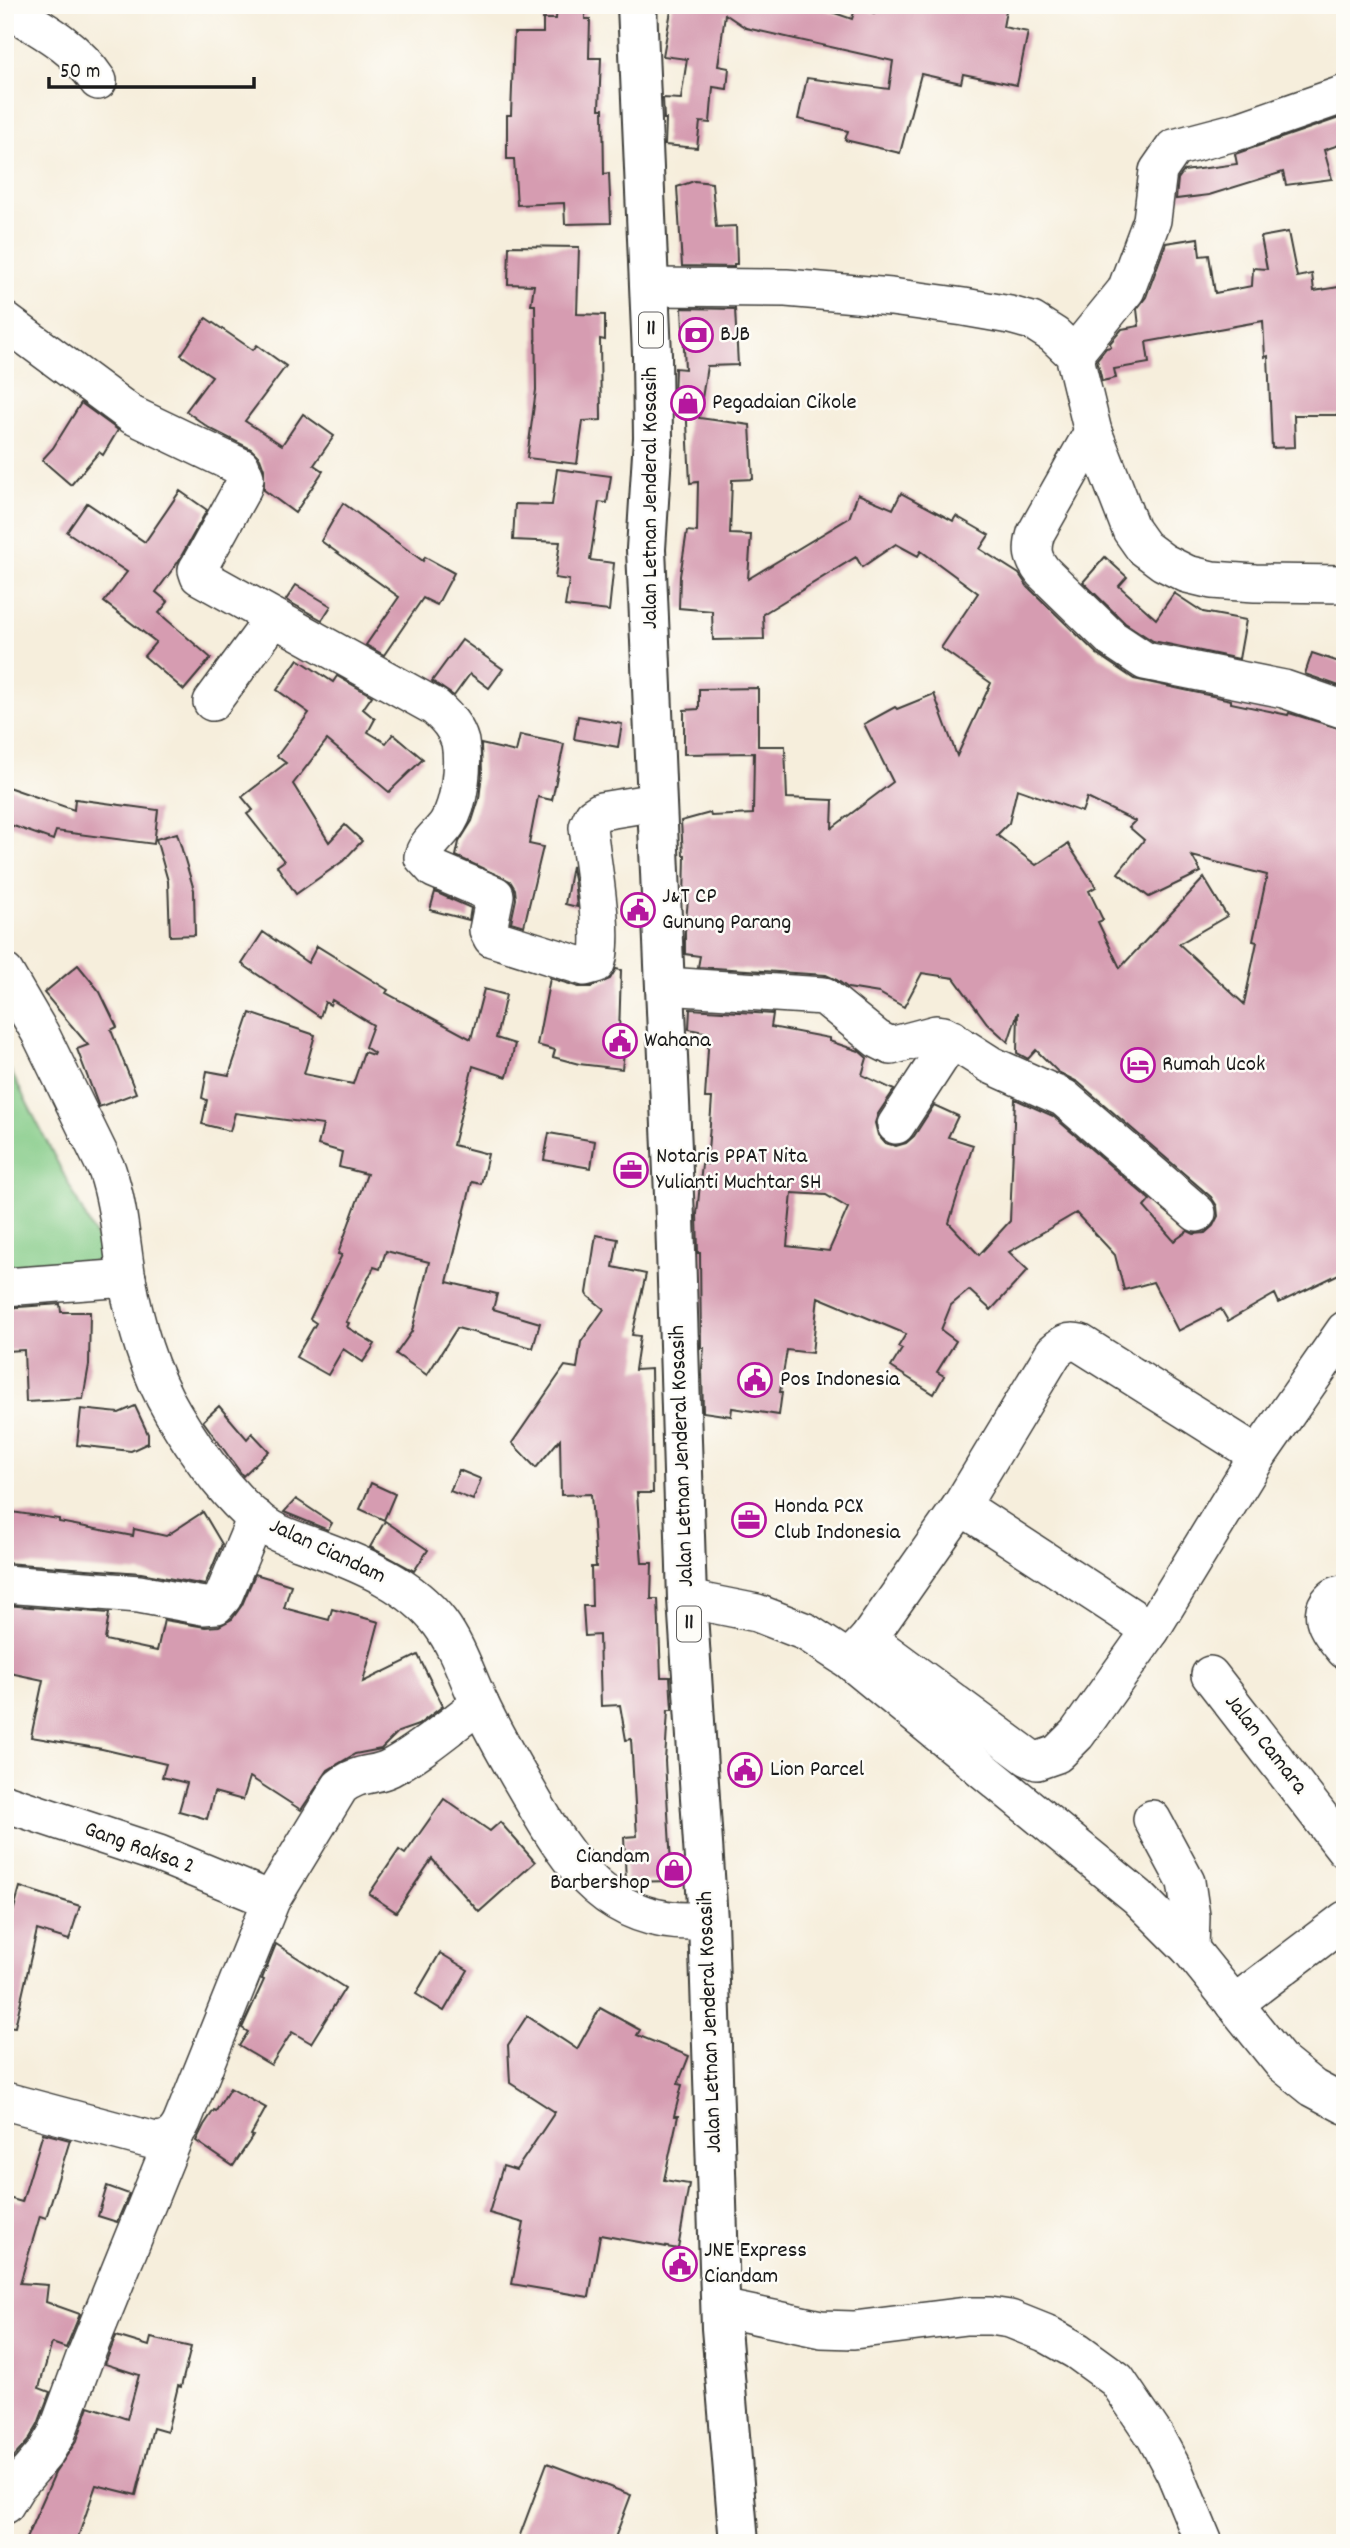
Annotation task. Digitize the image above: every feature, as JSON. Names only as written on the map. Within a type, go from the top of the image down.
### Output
[{"type":"highway","name":"Jalan Letnan Jenderal Kosasih","points":[[637,5],[650,287],[653,438],[646,549],[687,1599],[708,1920],[721,2328],[739,2543]]},
{"type":"street","points":[[6,7],[71,49],[86,62],[98,80]]},
{"type":"street","points":[[1074,354],[1126,290],[1152,220],[1158,171],[1174,148],[1242,130],[1345,94]]},
{"type":"street","points":[[650,287],[786,288],[964,307],[1032,321],[1054,335],[1074,354],[1093,432],[1131,530],[1143,547],[1163,562],[1187,574],[1212,580],[1345,584]]},
{"type":"street","points":[[5,321],[132,415],[242,467],[245,477],[243,486],[197,573],[199,576],[435,707],[447,718],[460,743],[457,802],[447,824],[426,848],[423,857],[434,869],[495,895],[488,930],[492,939],[585,967],[596,964],[599,958],[600,933],[588,827],[593,816],[601,811],[656,802]]},
{"type":"street","points":[[1093,432],[1037,533],[1032,549],[1034,561],[1043,572],[1112,639],[1145,660],[1284,689],[1345,710]]},
{"type":"street","points":[[212,702],[274,618]]},
{"type":"street","name":"Jalan Ciandam","points":[[5,973],[40,1033],[107,1170],[114,1192],[127,1278],[144,1350],[160,1390],[174,1415],[225,1487],[256,1518],[275,1531],[384,1577],[422,1604],[439,1622],[449,1637],[480,1704],[555,1838],[576,1868],[593,1885],[609,1897],[641,1913],[688,1922],[708,1920]]},
{"type":"street","points":[[665,986],[815,994],[831,1001],[877,1039],[891,1046],[936,1034],[952,1038],[991,1065],[1065,1098],[1197,1213]]},
{"type":"street","points":[[896,1125],[952,1038]]},
{"type":"street","points":[[5,1287],[127,1278]]},
{"type":"street","points":[[687,1599],[757,1613],[859,1650],[1037,1761],[1057,1754],[1077,1734],[1151,1630],[1258,1455],[1345,1330]]},
{"type":"street","points":[[859,1650],[961,1506],[1054,1352],[1064,1344],[1072,1341],[1088,1348],[1258,1455]]},
{"type":"street","points":[[961,1506],[1151,1630]]},
{"type":"street","points":[[5,1584],[139,1594],[204,1606],[216,1605],[223,1597],[256,1518]]},
{"type":"street","points":[[1345,1594],[1331,1599],[1324,1608],[1324,1618],[1345,1650]]},
{"type":"street","points":[[859,1650],[1139,1897],[1190,1949],[1282,2063],[1313,2088],[1345,2105]]},
{"type":"street","name":"Jalan Camara","points":[[1210,1675],[1345,1849]]},
{"type":"street","points":[[5,2505],[57,2433],[90,2344],[271,1900],[340,1787],[351,1778],[386,1770],[401,1762],[480,1704]]},
{"type":"street","name":"Gang Raksa 2","points":[[5,1803],[159,1854],[271,1900]]},
{"type":"street","points":[[1152,1819],[1186,1882],[1191,1916],[1190,1949]]},
{"type":"street","points":[[1234,2004],[1345,1920]]},
{"type":"street","points":[[5,2101],[155,2141],[167,2140],[175,2135]]},
{"type":"street","points":[[721,2308],[821,2329],[854,2330],[966,2316],[990,2316],[1010,2319],[1045,2333],[1077,2351],[1117,2380],[1170,2463],[1204,2543]]},
{"type":"green space","points":[[5,1060],[108,1261],[5,1273]]},
{"type":"building","points":[[557,5],[585,5],[585,19],[590,19],[589,58],[601,58],[599,109],[603,109],[604,174],[609,173],[611,223],[565,224],[564,203],[517,205],[514,159],[507,159],[507,115],[511,115],[514,33],[543,33],[543,19],[556,19]]},
{"type":"building","points":[[672,5],[811,5],[852,19],[856,6],[874,13],[877,5],[1007,5],[1003,27],[1028,32],[1017,85],[963,74],[961,83],[921,74],[900,153],[845,140],[848,131],[798,119],[807,78],[889,89],[893,61],[746,28],[725,14],[718,66],[729,68],[727,89],[713,87],[710,123],[700,122],[697,148],[665,145],[666,119],[663,98],[681,99],[687,59],[663,56]]},
{"type":"building","points":[[1345,116],[1345,143],[1324,150],[1332,179],[1286,185],[1283,172],[1209,195],[1176,199],[1178,179],[1184,171],[1237,164],[1235,154]]},
{"type":"building","points":[[694,181],[712,183],[716,227],[736,226],[737,264],[734,264],[734,267],[682,266],[677,187]]},
{"type":"building","points":[[1288,232],[1297,277],[1312,274],[1314,291],[1345,286],[1345,415],[1294,415],[1295,447],[1272,448],[1268,356],[1265,357],[1263,321],[1146,342],[1149,363],[1114,369],[1116,378],[1102,381],[1097,359],[1106,348],[1111,347],[1110,343],[1122,329],[1139,326],[1137,309],[1146,297],[1166,243],[1198,238],[1200,256],[1209,255],[1215,293],[1252,286],[1253,268],[1267,269],[1261,237]]},
{"type":"building","points":[[509,246],[579,247],[577,314],[605,315],[605,340],[600,339],[601,420],[583,421],[577,464],[527,458],[536,390],[535,305],[531,305],[534,285],[508,284]]},
{"type":"building","points":[[682,308],[735,309],[738,365],[707,366],[699,418],[750,425],[753,479],[732,480],[730,534],[751,535],[748,579],[849,518],[858,494],[893,509],[901,493],[953,521],[956,516],[989,535],[980,549],[1019,574],[1028,587],[1097,654],[1134,679],[1231,700],[1231,703],[1288,715],[1289,713],[1345,730],[1345,1271],[1279,1303],[1275,1294],[1228,1321],[1221,1309],[1178,1331],[1153,1282],[1124,1290],[1115,1255],[1076,1213],[1009,1252],[1028,1270],[991,1310],[969,1290],[951,1305],[941,1330],[956,1341],[937,1372],[944,1376],[934,1394],[891,1367],[902,1349],[898,1347],[906,1334],[818,1297],[812,1353],[787,1350],[779,1415],[732,1408],[731,1416],[703,1412],[704,1348],[701,1348],[697,1214],[702,1164],[707,1164],[712,1098],[705,1098],[709,1033],[689,1029],[690,1009],[773,1014],[771,1027],[829,1038],[829,1041],[859,1051],[867,1058],[862,1075],[894,1090],[875,1123],[878,1135],[885,1143],[896,1146],[906,1143],[914,1136],[934,1105],[958,1116],[948,1137],[973,1145],[949,1223],[979,1255],[1010,1221],[1015,1099],[1053,1116],[1150,1200],[1144,1207],[1174,1241],[1188,1231],[1194,1234],[1205,1233],[1213,1226],[1218,1216],[1217,1206],[1211,1197],[1078,1082],[1058,1072],[1036,1050],[1028,1059],[1017,1053],[1018,1012],[1008,1042],[987,1023],[954,978],[922,973],[904,1007],[879,993],[848,988],[826,975],[698,967],[700,956],[685,954],[688,899],[684,899],[685,855],[681,821],[710,813],[711,816],[753,814],[754,753],[684,754],[684,710],[699,709],[699,689],[758,688],[758,746],[785,746],[787,798],[833,800],[832,828],[893,782],[864,724],[895,707],[897,709],[934,694],[957,756],[991,683],[941,648],[978,593],[921,551],[918,556],[896,544],[862,567],[856,557],[763,614],[764,639],[713,640],[712,611],[679,608],[680,576],[687,531],[697,532],[698,482],[690,483],[686,402],[674,400],[675,368],[685,369]],"holes":[[[1017,789],[1082,812],[1087,798],[1135,821],[1129,827],[1144,840],[1118,873],[1149,897],[1201,872],[1192,856],[1267,875],[1253,941],[1257,942],[1244,1004],[1179,944],[1227,916],[1204,878],[1120,968],[1098,922],[1103,920],[1089,891],[1096,887],[1068,844],[1036,865],[997,835],[1009,823]],[[792,1193],[826,1195],[848,1208],[829,1251],[787,1246]]]},
{"type":"building","points":[[206,318],[253,350],[257,345],[286,366],[245,421],[282,445],[303,414],[334,436],[314,465],[323,471],[295,513],[264,490],[264,469],[260,458],[251,449],[209,428],[186,411],[212,376],[181,355]]},
{"type":"building","points":[[81,403],[118,430],[103,455],[99,452],[71,485],[42,460],[53,448]]},
{"type":"building","points":[[557,469],[611,476],[607,503],[599,502],[590,560],[614,563],[609,611],[565,606],[569,580],[555,578],[560,542],[513,540],[515,504],[552,505]]},
{"type":"building","points":[[180,491],[207,510],[178,562],[156,592],[168,602],[159,613],[211,658],[184,690],[144,656],[156,642],[104,602],[127,572],[67,532],[87,503],[145,542]]},
{"type":"building","points":[[343,503],[423,561],[425,557],[454,573],[437,605],[423,598],[384,655],[366,645],[399,597],[321,541]]},
{"type":"building","points":[[1105,557],[1127,577],[1119,586],[1156,619],[1174,593],[1203,612],[1246,620],[1239,659],[1153,641],[1125,623],[1083,582]]},
{"type":"building","points":[[296,585],[331,606],[322,620],[286,600]]},
{"type":"building","points":[[462,640],[503,669],[489,688],[470,674],[454,696],[432,681]]},
{"type":"building","points":[[1312,653],[1345,664],[1345,688],[1305,674]]},
{"type":"building","points":[[298,659],[333,682],[337,676],[372,696],[363,709],[375,719],[368,732],[386,743],[393,734],[423,759],[389,792],[327,740],[293,784],[329,842],[345,825],[362,841],[343,861],[296,894],[277,866],[284,861],[247,814],[253,810],[242,797],[286,763],[277,756],[309,713],[277,690]]},
{"type":"building","points":[[578,716],[622,724],[618,747],[574,739]]},
{"type":"building","points":[[520,735],[564,744],[552,800],[538,797],[529,844],[543,847],[524,926],[511,922],[516,899],[515,889],[510,881],[456,856],[459,842],[472,821],[479,799],[481,744],[516,752]]},
{"type":"building","points":[[5,786],[74,810],[75,799],[158,810],[154,844],[56,831],[53,840],[5,823]]},
{"type":"building","points":[[177,833],[194,890],[195,935],[170,936],[168,881],[156,839]]},
{"type":"building","points":[[572,866],[574,880],[577,907],[565,904]]},
{"type":"building","points":[[435,892],[471,908],[469,920],[430,910]]},
{"type":"building","points":[[263,932],[308,963],[317,946],[388,990],[386,993],[471,1039],[484,989],[506,995],[496,1038],[515,1044],[507,1077],[473,1066],[453,1145],[488,1154],[481,1184],[472,1182],[447,1282],[497,1294],[493,1309],[540,1323],[533,1348],[457,1328],[427,1375],[396,1354],[412,1331],[429,1262],[386,1251],[380,1269],[374,1267],[346,1322],[349,1323],[347,1327],[375,1344],[363,1362],[343,1349],[328,1375],[296,1357],[316,1323],[310,1319],[342,1255],[338,1254],[367,1174],[339,1167],[342,1152],[318,1145],[323,1125],[235,1113],[230,1131],[202,1124],[207,1100],[202,1098],[207,1071],[229,1075],[250,1013],[315,1035],[304,1074],[353,1084],[364,1052],[374,1053],[365,1047],[373,1025],[332,1000],[330,1005],[325,1002],[320,1017],[242,964]]},
{"type":"building","points":[[78,965],[100,992],[117,1027],[111,1030],[136,1093],[99,1107],[77,1049],[88,1045],[44,993]]},
{"type":"building","points":[[616,969],[621,970],[619,1035],[626,1036],[622,1069],[579,1064],[553,1057],[555,1050],[537,1045],[550,978],[579,987],[591,987],[610,979]]},
{"type":"building","points":[[549,1133],[595,1141],[591,1168],[544,1160]]},
{"type":"building","points":[[596,1235],[618,1239],[613,1267],[646,1274],[632,1335],[640,1336],[635,1370],[651,1369],[653,1493],[637,1493],[642,1563],[652,1563],[651,1599],[658,1599],[661,1677],[670,1677],[672,1710],[668,1710],[665,1761],[672,1881],[626,1882],[624,1837],[637,1836],[631,1739],[626,1740],[620,1705],[601,1706],[599,1635],[585,1636],[583,1606],[592,1606],[591,1567],[596,1567],[591,1494],[561,1495],[560,1439],[536,1468],[512,1443],[565,1366],[577,1368],[581,1342],[604,1309],[587,1293]]},
{"type":"building","points":[[60,1304],[61,1312],[90,1312],[89,1365],[83,1399],[26,1402],[24,1350],[5,1351],[5,1308]]},
{"type":"building","points":[[135,1406],[148,1434],[148,1443],[131,1451],[77,1445],[81,1409],[119,1413]]},
{"type":"building","points":[[219,1406],[247,1439],[252,1433],[269,1451],[243,1476],[203,1421]]},
{"type":"building","points":[[459,1470],[481,1479],[473,1500],[450,1491]]},
{"type":"building","points":[[371,1483],[395,1494],[384,1520],[360,1509]]},
{"type":"building","points":[[296,1499],[332,1523],[328,1530],[284,1512]]},
{"type":"building","points":[[5,1511],[59,1519],[59,1522],[133,1536],[134,1529],[166,1536],[203,1512],[222,1544],[205,1585],[141,1573],[5,1563]]},
{"type":"building","points":[[385,1521],[428,1550],[414,1571],[370,1547]]},
{"type":"building","points":[[255,1574],[291,1585],[284,1608],[329,1620],[332,1609],[379,1622],[363,1682],[418,1655],[443,1706],[418,1725],[398,1732],[381,1749],[355,1754],[328,1770],[301,1810],[250,1777],[243,1800],[214,1792],[207,1819],[179,1811],[187,1783],[162,1777],[166,1764],[102,1749],[31,1737],[43,1680],[5,1672],[5,1605],[109,1613],[105,1640],[157,1651],[164,1620],[205,1627],[219,1626],[232,1619],[242,1605]]},
{"type":"building","points":[[444,1799],[490,1831],[500,1822],[535,1862],[479,1912],[432,1859],[396,1912],[369,1894],[399,1850],[405,1854]]},
{"type":"building","points":[[20,1887],[80,1906],[69,1940],[37,1930],[15,2027],[5,2026],[5,1941]]},
{"type":"building","points":[[276,1944],[345,1988],[311,2043],[292,2032],[271,2065],[239,2046],[248,2032],[242,2028],[264,1980],[262,1979]]},
{"type":"building","points":[[440,1953],[468,1970],[444,2011],[416,1994]]},
{"type":"building","points":[[600,2008],[640,2030],[637,2035],[689,2056],[678,2084],[682,2085],[674,2116],[678,2116],[664,2180],[689,2184],[678,2249],[600,2235],[589,2297],[512,2284],[524,2223],[489,2213],[503,2166],[516,2170],[555,2112],[510,2083],[508,2045],[527,2016],[577,2049]]},
{"type":"building","points":[[230,2088],[266,2108],[251,2135],[253,2136],[233,2166],[196,2141]]},
{"type":"building","points":[[43,2133],[70,2140],[46,2218],[40,2216],[20,2283],[48,2285],[46,2302],[80,2314],[66,2348],[52,2343],[39,2388],[50,2392],[38,2424],[28,2441],[5,2467],[5,2445],[14,2417],[5,2415],[5,2197],[22,2202]]},
{"type":"building","points":[[107,2186],[129,2194],[117,2222],[98,2216]]},
{"type":"building","points":[[116,2336],[149,2346],[151,2338],[191,2347],[167,2432],[153,2428],[136,2495],[96,2485],[76,2543],[24,2543],[55,2473],[77,2440],[89,2406],[127,2419],[139,2375],[105,2364]]},
{"type":"building","points":[[547,2463],[631,2495],[613,2543],[517,2543]]},
{"type":"place","name":"BJB","points":[[696,335]]},
{"type":"place","name":"Pegadaian Cikole","points":[[688,403]]},
{"type":"place","name":"J&T CP Gunung Parang","points":[[638,910]]},
{"type":"place","name":"Wahana","points":[[620,1041]]},
{"type":"place","name":"Rumah Ucok","points":[[1138,1065]]},
{"type":"place","name":"Notaris PPAT Nita Yulianti Muchtar SH","points":[[631,1170]]},
{"type":"place","name":"Pos Indonesia","points":[[755,1380]]},
{"type":"place","name":"Honda PCX Club Indonesia","points":[[749,1520]]},
{"type":"place","name":"Lion Parcel","points":[[745,1770]]},
{"type":"place","name":"Ciandam Barbershop","points":[[674,1870]]},
{"type":"place","name":"JNE Express Ciandam","points":[[680,2264]]}]
